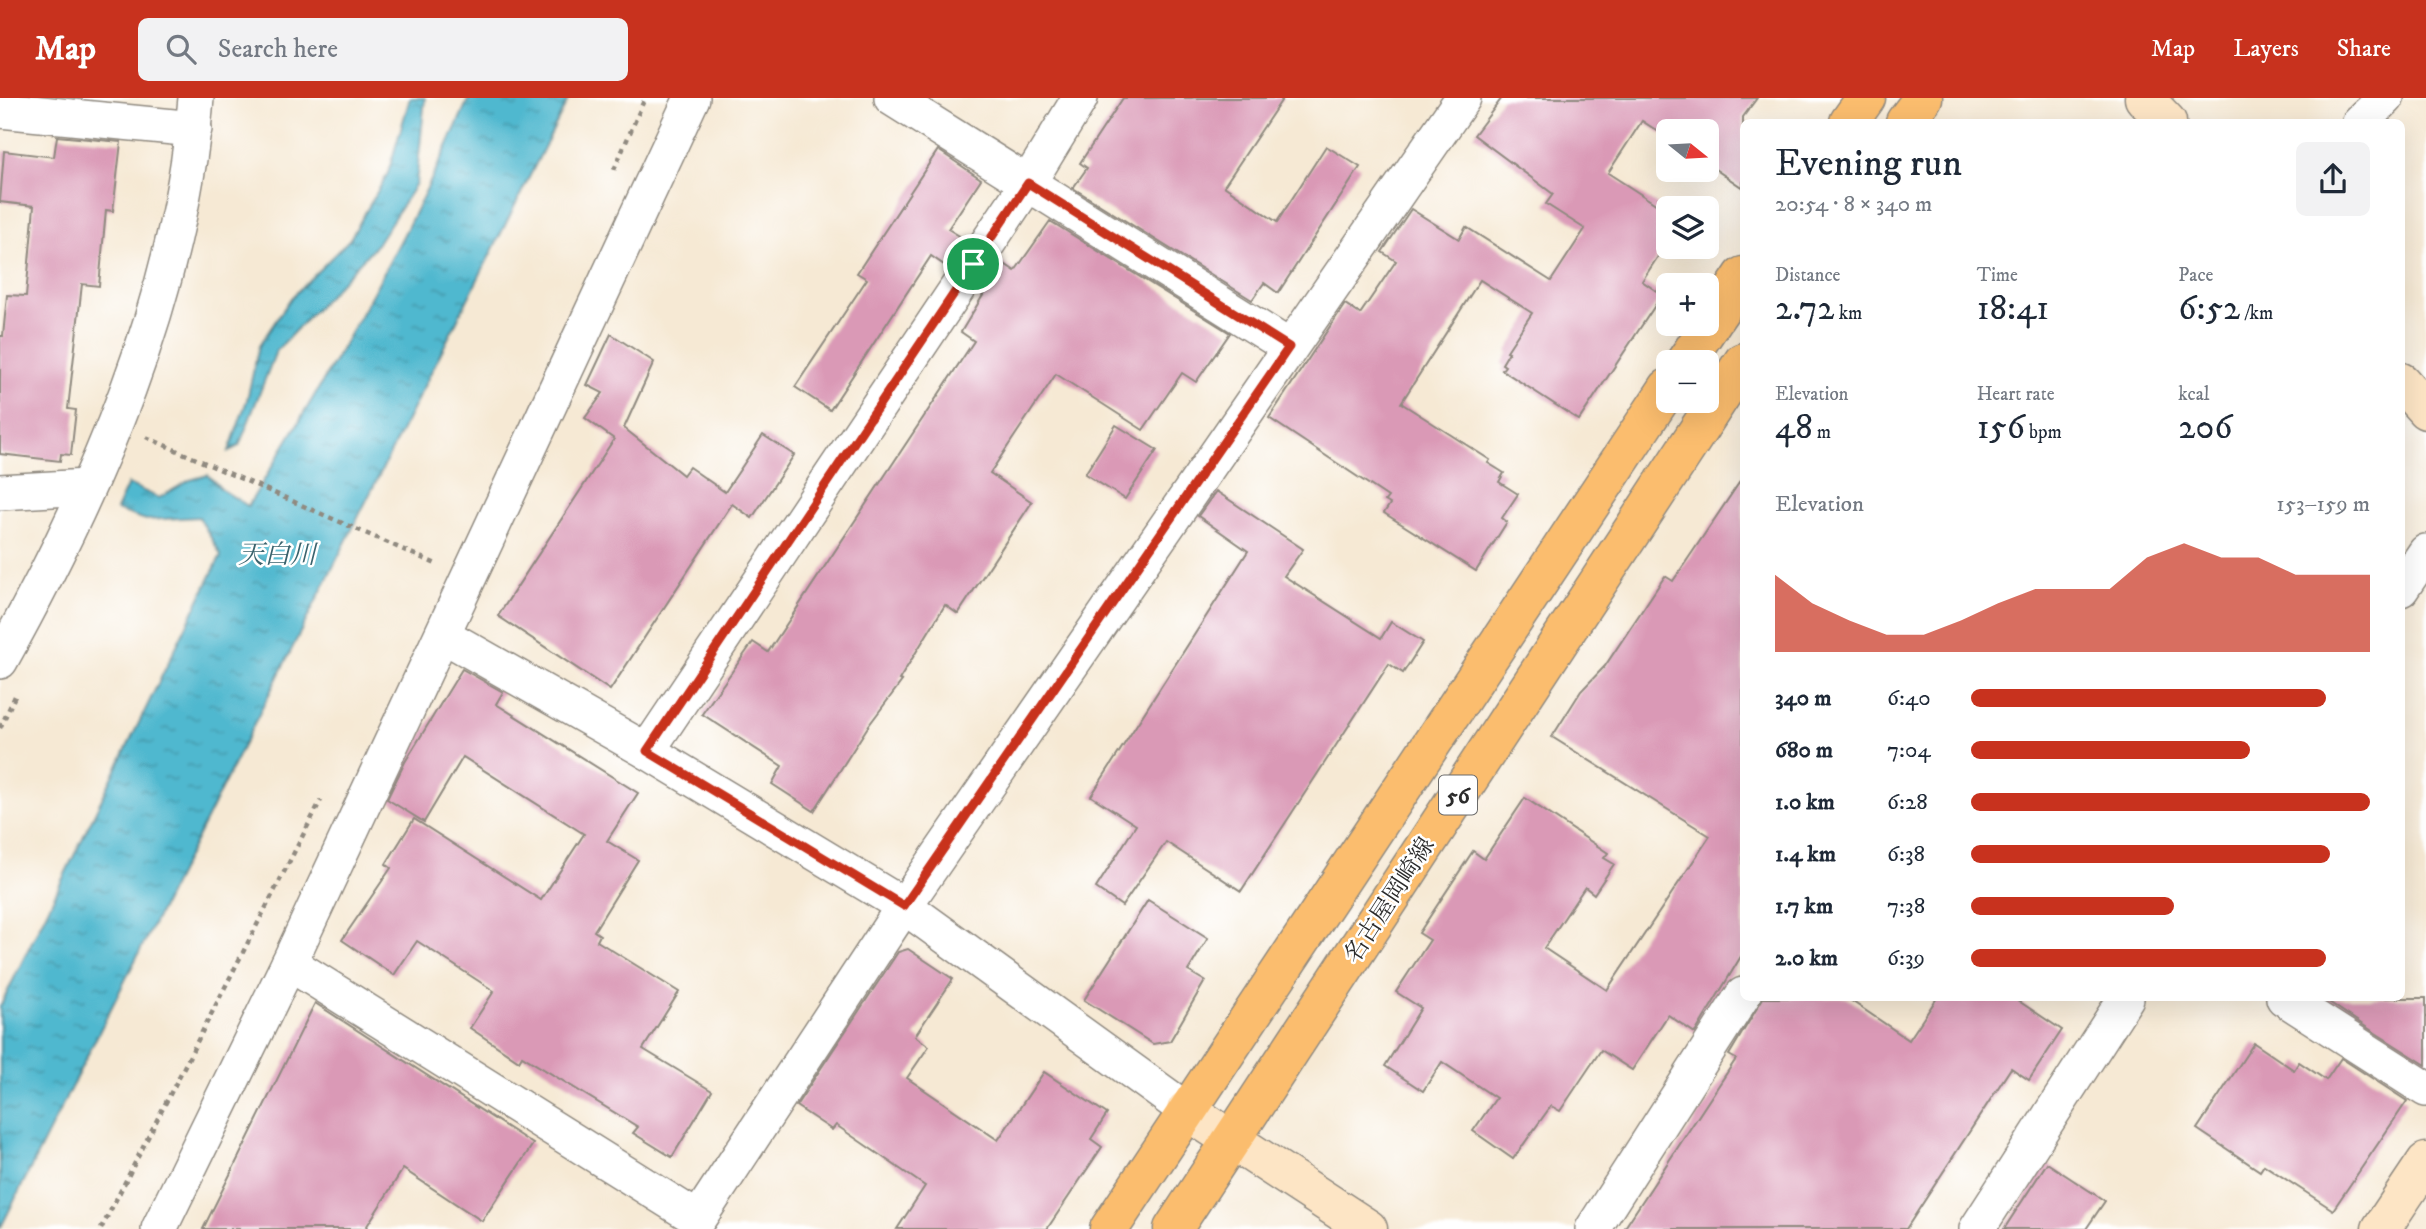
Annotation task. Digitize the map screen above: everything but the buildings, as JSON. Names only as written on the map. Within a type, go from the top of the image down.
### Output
[{"type":"main road","points":[[1851,119],[1866,98]]},
{"type":"main road","points":[[1907,119],[1923,98]]},
{"type":"main road","points":[[1693,350],[1740,280]]},
{"type":"main road","name":"名古屋岡崎線","points":[[1173,1229],[1740,367]]},
{"type":"main road","name":"56","points":[[1110,1229],[1186,1110],[1656,406]]},
{"type":"street","points":[[159,1229],[289,963],[692,98]]},
{"type":"street","points":[[892,98],[1289,347]]},
{"type":"street","points":[[647,751],[1028,183],[1080,98]]},
{"type":"street","points":[[289,963],[698,1219],[904,906],[1463,98]]},
{"type":"street","points":[[2144,98],[2164,119]]},
{"type":"street","points":[[2363,119],[2386,98]]},
{"type":"street","points":[[0,110],[195,113],[166,276],[137,365],[87,488],[29,609],[0,661]]},
{"type":"street","points":[[2405,386],[2426,410]]},
{"type":"street","points":[[0,492],[87,488]]},
{"type":"street","points":[[2405,583],[2426,552]]},
{"type":"street","points":[[443,635],[647,751],[904,906],[1230,1141],[1368,1229]]},
{"type":"street","points":[[1593,1229],[1740,1000]]},
{"type":"street","points":[[1976,1229],[2124,1001]]},
{"type":"street","points":[[2289,1001],[2426,1089]]},
{"type":"street","points":[[2381,1229],[2426,1162]]},
{"type":"path","points":[[612,175],[645,98]]},
{"type":"path","points":[[145,437],[440,566]]},
{"type":"path","points":[[101,1229],[322,797]]},
{"type":"water","points":[[410,98],[425,98],[416,184],[377,244],[276,351],[239,446],[229,451],[247,400],[259,346],[291,298],[350,239],[388,173]]},
{"type":"water","name":"天白川","points":[[469,98],[569,98],[0,1229],[0,1007],[221,555],[199,517],[146,520],[116,510],[128,484],[159,498],[190,480],[208,475],[221,489],[248,506],[366,306],[420,203]]},
{"type":"route","points":[[1028,183],[1289,347],[904,906],[647,751],[973,264],[1028,183]]}]
